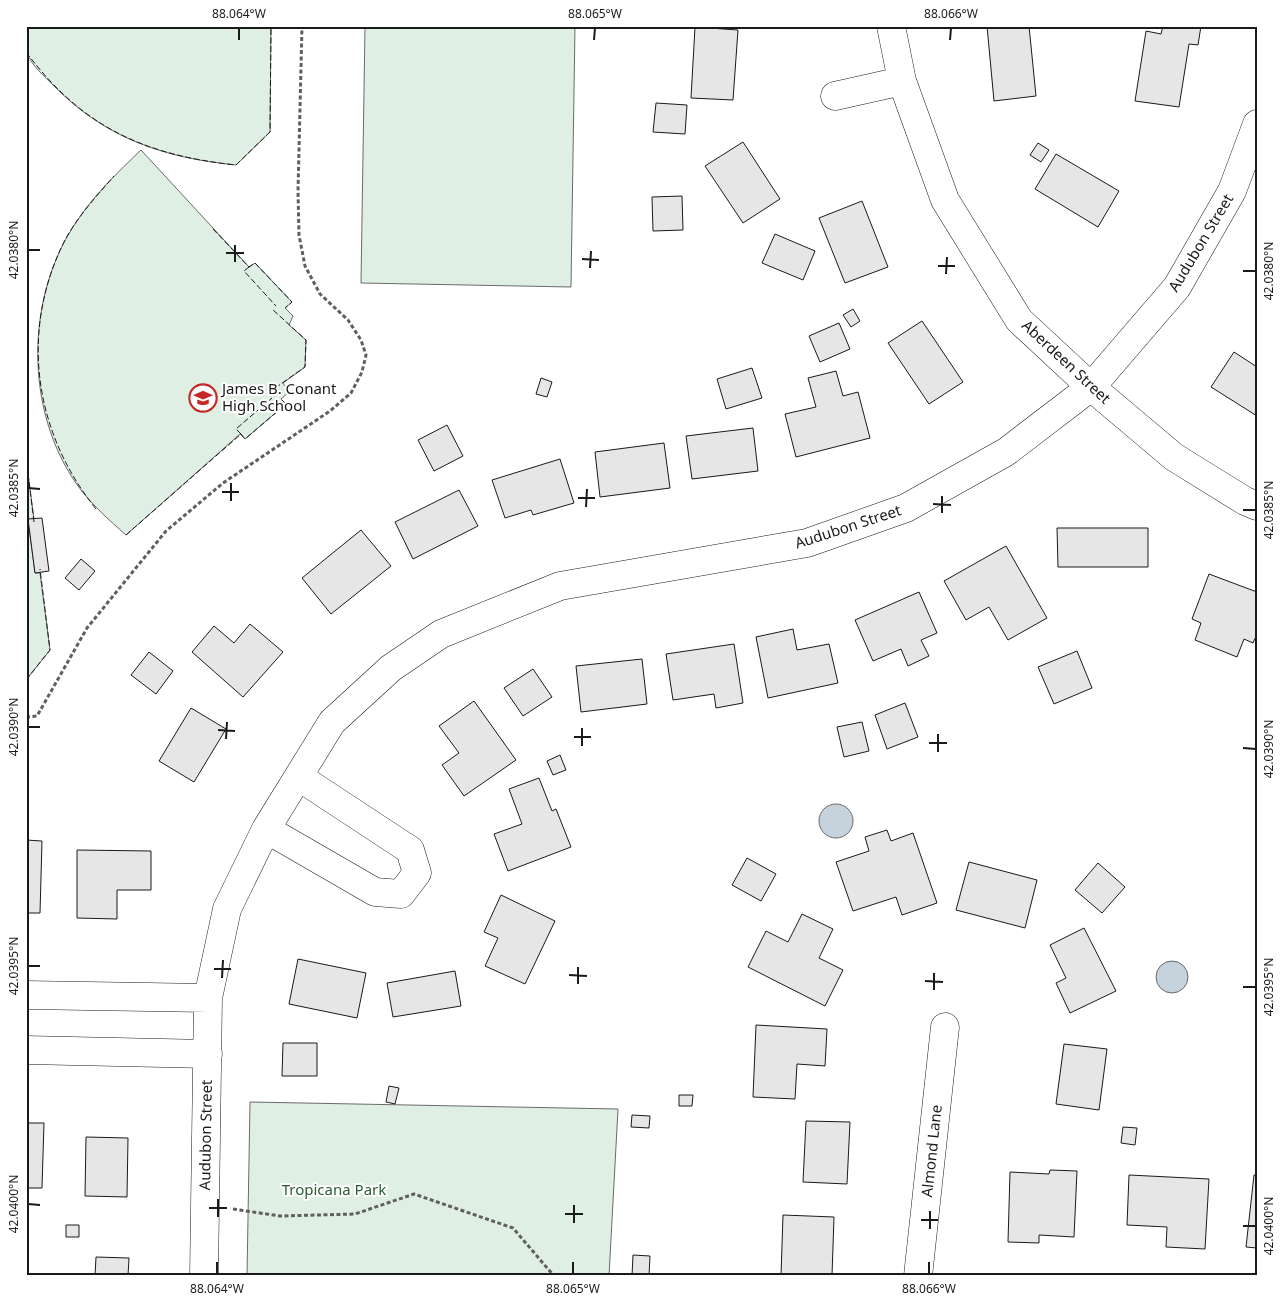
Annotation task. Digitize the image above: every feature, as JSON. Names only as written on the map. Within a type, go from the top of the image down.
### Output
[{"type":"street","name":"Aberdeen Street","points":[[891,26],[902,81],[945,200],[1020,320],[1090,387],[1174,457],[1245,501],[1257,506]]},
{"type":"street","points":[[835,96],[902,81]]},
{"type":"street","name":"Audubon Street","points":[[204,1276],[208,998],[227,909],[266,829],[332,722],[391,668],[441,634],[560,586],[807,543],[906,508],[1006,452],[1090,387],[1177,287],[1232,192],[1257,124]]},
{"type":"street","points":[[266,829],[375,892],[401,894],[417,873],[410,850],[299,777]]},
{"type":"street","points":[[26,995],[208,998]]},
{"type":"street","name":"Almond Lane","points":[[918,1276],[945,1027]]},
{"type":"street","points":[[26,1050],[208,1054]]},
{"type":"path","points":[[26,717],[38,716],[87,628],[166,531],[223,483],[330,411],[351,393],[362,372],[366,355],[362,340],[348,320],[320,294],[306,266],[299,235],[298,191],[302,26]]},
{"type":"path","points":[[206,1205],[280,1216],[355,1214],[414,1194],[512,1228],[554,1276]]},
{"type":"green space","points":[[26,26],[271,26],[270,132],[236,165],[184,157],[160,151],[137,142],[115,132],[94,119],[74,104],[43,75],[27,53],[25,43]]},
{"type":"green space","points":[[365,26],[575,26],[571,287],[361,283]]},
{"type":"green space","points":[[141,150],[249,267],[255,263],[292,302],[285,308],[293,316],[289,325],[306,340],[305,367],[283,383],[289,392],[281,399],[286,404],[245,439],[240,434],[126,535],[83,493],[60,456],[48,424],[40,389],[38,354],[40,318],[48,284],[60,251],[77,221],[91,202]]},
{"type":"green space","points":[[26,458],[34,519],[28,520],[35,573],[40,573],[50,650],[26,680]]},
{"type":"green space","name":"Tropicana Park","points":[[250,1102],[618,1109],[609,1276],[247,1276]]},
{"type":"shaded area","points":[[836,804],[843,805],[848,809],[852,814],[852,828],[848,833],[843,837],[836,838],[829,837],[824,833],[820,828],[819,821],[820,814],[824,809],[829,805]]},
{"type":"shaded area","points":[[1172,961],[1183,966],[1188,977],[1183,988],[1172,993],[1161,988],[1156,977],[1161,966]]},
{"type":"building","points":[[987,26],[1029,26],[1036,96],[994,101]]},
{"type":"building","points":[[1163,26],[1201,26],[1198,45],[1189,44],[1179,107],[1135,101],[1146,31],[1161,34]]},
{"type":"building","points":[[695,27],[738,30],[733,100],[691,98]]},
{"type":"building","points":[[656,103],[687,105],[685,134],[653,132]]},
{"type":"building","points":[[743,142],[780,199],[743,223],[705,166]]},
{"type":"building","points":[[1038,143],[1049,150],[1041,162],[1030,155]]},
{"type":"building","points":[[1056,154],[1119,191],[1098,227],[1035,189]]},
{"type":"building","points":[[682,196],[683,230],[653,231],[652,197]]},
{"type":"building","points":[[862,201],[888,267],[845,283],[819,218]]},
{"type":"building","points":[[775,234],[815,251],[803,280],[762,263]]},
{"type":"building","points":[[853,309],[860,321],[851,327],[843,315]]},
{"type":"building","points":[[922,321],[963,382],[929,404],[888,343]]},
{"type":"building","points":[[839,323],[850,349],[820,362],[809,336]]},
{"type":"building","points":[[1234,352],[1257,367],[1257,416],[1211,387]]},
{"type":"building","points":[[752,368],[762,398],[726,409],[717,379]]},
{"type":"building","points":[[836,371],[843,396],[858,392],[870,438],[796,457],[785,414],[816,407],[808,378]]},
{"type":"building","points":[[541,378],[552,382],[547,397],[536,394]]},
{"type":"building","points":[[447,425],[463,456],[434,471],[418,440]]},
{"type":"building","points":[[753,428],[758,471],[692,479],[686,436]]},
{"type":"building","points":[[664,443],[670,488],[600,497],[595,452]]},
{"type":"building","points":[[560,459],[574,503],[533,515],[531,510],[505,518],[492,480]]},
{"type":"building","points":[[459,490],[478,526],[413,559],[395,522]]},
{"type":"building","points":[[42,518],[49,571],[35,573],[28,519]]},
{"type":"building","points":[[1057,528],[1148,528],[1148,567],[1058,567]]},
{"type":"building","points":[[361,530],[391,566],[331,614],[302,578]]},
{"type":"building","points":[[1006,546],[1047,618],[1008,640],[989,607],[966,620],[944,581]]},
{"type":"building","points":[[81,559],[95,571],[79,590],[65,578]]},
{"type":"building","points":[[1209,574],[1257,592],[1257,634],[1253,643],[1244,639],[1237,657],[1195,640],[1201,623],[1192,619]]},
{"type":"building","points":[[919,592],[937,633],[921,640],[929,656],[908,666],[901,649],[873,661],[855,620]]},
{"type":"building","points":[[250,624],[283,652],[243,697],[192,652],[214,626],[234,643]]},
{"type":"building","points":[[793,629],[797,650],[829,644],[838,683],[768,698],[756,637]]},
{"type":"building","points":[[734,644],[743,703],[716,708],[714,694],[673,700],[666,654]]},
{"type":"building","points":[[1077,651],[1092,688],[1054,704],[1038,667]]},
{"type":"building","points":[[149,652],[173,671],[156,694],[131,675]]},
{"type":"building","points":[[642,659],[647,704],[581,712],[576,666]]},
{"type":"building","points":[[533,669],[552,697],[523,716],[504,688]]},
{"type":"building","points":[[474,701],[516,760],[464,796],[442,765],[459,753],[439,726]]},
{"type":"building","points":[[905,703],[918,737],[887,749],[875,715]]},
{"type":"building","points":[[191,708],[226,729],[194,782],[159,761]]},
{"type":"building","points":[[862,722],[869,751],[844,757],[837,727]]},
{"type":"building","points":[[560,755],[566,770],[553,775],[547,761]]},
{"type":"building","points":[[539,778],[552,811],[556,809],[571,847],[508,871],[494,834],[522,824],[509,789]]},
{"type":"building","points":[[887,830],[891,841],[913,833],[937,903],[902,915],[896,897],[853,911],[836,862],[869,851],[865,837]]},
{"type":"building","points":[[26,840],[42,841],[40,913],[26,913]]},
{"type":"building","points":[[77,850],[151,851],[151,890],[117,890],[117,919],[77,918]]},
{"type":"building","points":[[747,858],[776,874],[761,901],[732,885]]},
{"type":"building","points":[[969,862],[1037,880],[1025,928],[956,910]]},
{"type":"building","points":[[1098,863],[1125,887],[1102,913],[1075,890]]},
{"type":"building","points":[[501,895],[555,921],[525,984],[485,966],[498,938],[484,932]]},
{"type":"building","points":[[802,914],[833,929],[819,958],[843,970],[825,1006],[748,967],[766,931],[788,942]]},
{"type":"building","points":[[1084,928],[1116,991],[1070,1013],[1056,983],[1066,978],[1050,945]]},
{"type":"building","points":[[298,959],[366,973],[357,1018],[289,1004]]},
{"type":"building","points":[[455,971],[461,1006],[393,1017],[387,983]]},
{"type":"building","points":[[756,1025],[827,1029],[825,1066],[797,1064],[795,1099],[753,1097]]},
{"type":"building","points":[[283,1043],[317,1043],[317,1076],[282,1076]]},
{"type":"building","points":[[1064,1044],[1107,1049],[1099,1110],[1056,1104]]},
{"type":"building","points":[[389,1086],[399,1088],[395,1104],[386,1102]]},
{"type":"building","points":[[679,1095],[693,1095],[692,1106],[679,1106]]},
{"type":"building","points":[[632,1115],[650,1116],[649,1128],[631,1127]]},
{"type":"building","points":[[806,1121],[850,1122],[847,1184],[803,1182]]},
{"type":"building","points":[[26,1123],[44,1123],[42,1188],[26,1188]]},
{"type":"building","points":[[1123,1127],[1137,1128],[1135,1145],[1121,1143]]},
{"type":"building","points":[[86,1137],[128,1138],[127,1197],[85,1196]]},
{"type":"building","points":[[1050,1170],[1077,1171],[1074,1237],[1039,1235],[1039,1243],[1008,1242],[1010,1172],[1049,1174]]},
{"type":"building","points":[[1129,1175],[1209,1179],[1205,1249],[1166,1247],[1167,1227],[1127,1225]]},
{"type":"building","points":[[1254,1175],[1257,1175],[1257,1248],[1246,1247]]},
{"type":"building","points":[[783,1215],[834,1217],[832,1276],[781,1276]]},
{"type":"building","points":[[66,1225],[79,1225],[79,1237],[66,1237]]},
{"type":"building","points":[[633,1255],[650,1256],[649,1276],[632,1276]]},
{"type":"building","points":[[96,1257],[129,1258],[128,1276],[95,1276]]},
{"type":"fence","points":[[26,52],[47,78],[70,100],[93,118],[118,133],[144,145],[172,154],[236,165],[270,132],[271,26]]},
{"type":"fence","points":[[96,509],[75,480],[59,448],[47,416],[40,382],[38,348],[41,314],[49,280],[62,246],[79,218],[114,176]]},
{"type":"fence","points":[[213,229],[249,267],[255,263],[292,302],[285,308]]},
{"type":"fence","points":[[249,267],[244,271],[276,306]]},
{"type":"fence","points":[[268,393],[305,367],[306,340],[272,309]]},
{"type":"fence","points":[[241,434],[236,429],[272,398]]},
{"type":"fence","points":[[126,535],[241,434],[245,439],[286,404],[281,399]]},
{"type":"fence","points":[[26,457],[34,522]]},
{"type":"fence","points":[[26,680],[50,650],[40,569]]},
{"type":"place","name":"James B. Conant High School","points":[[203,398]]}]
